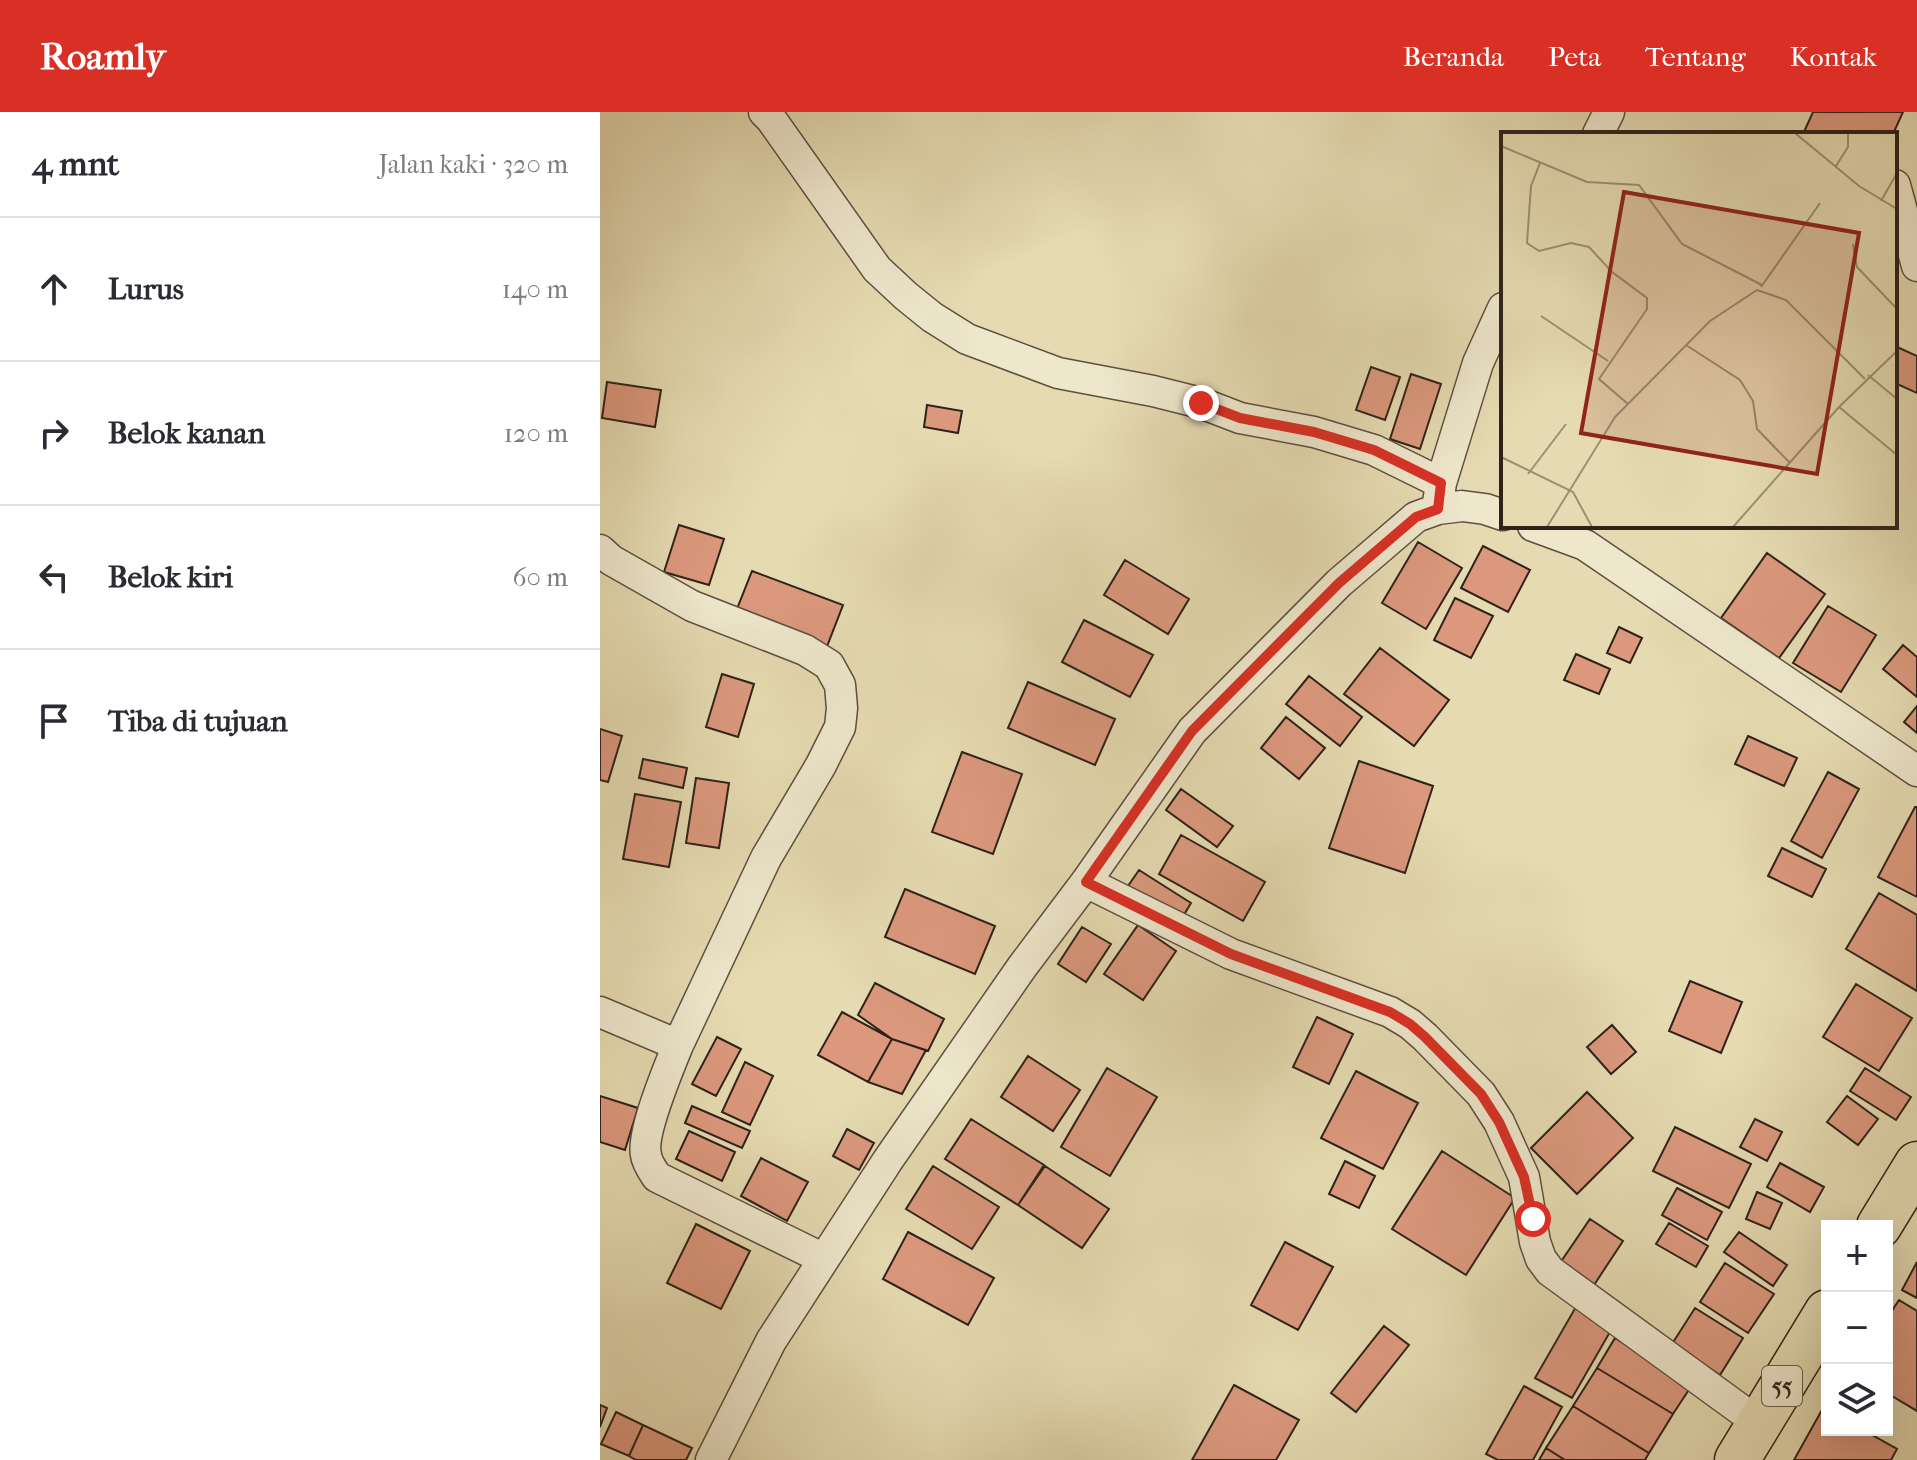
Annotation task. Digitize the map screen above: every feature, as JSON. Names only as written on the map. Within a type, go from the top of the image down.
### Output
[{"type":"highway","points":[[1883,1220],[1917,1164]]},
{"type":"highway","name":"55","points":[[1737,1460],[1821,1322]]},
{"type":"street","points":[[764,112],[877,269],[932,317],[967,339],[1058,373],[1165,394],[1201,403],[1240,418],[1314,432],[1374,450],[1439,496],[1462,506],[1501,514]]},
{"type":"street","points":[[1599,132],[1609,112]]},
{"type":"street","points":[[1897,192],[1917,266]]},
{"type":"street","points":[[711,1460],[771,1341],[888,1160],[1192,731],[1339,583],[1439,496],[1478,363],[1501,312]]},
{"type":"street","points":[[1538,528],[1585,545],[1917,771]]},
{"type":"street","points":[[600,550],[611,560],[692,606],[805,650],[829,665],[840,685],[840,727],[766,858],[678,1045],[646,1138],[645,1154],[657,1177],[824,1259]]},
{"type":"street","points":[[1086,882],[1231,954],[1390,1012],[1410,1024],[1481,1094],[1499,1122],[1524,1177],[1535,1242],[1541,1259],[1550,1271],[1759,1423]]},
{"type":"street","points":[[600,1012],[678,1045]]},
{"type":"building","points":[[1813,112],[1903,112],[1894,132],[1804,132]]},
{"type":"building","points":[[1897,347],[1917,356],[1917,393],[1897,384]]},
{"type":"building","points":[[1371,367],[1400,377],[1385,420],[1356,410]]},
{"type":"building","points":[[1411,374],[1441,384],[1420,449],[1390,439]]},
{"type":"building","points":[[607,382],[661,390],[655,427],[602,418]]},
{"type":"building","points":[[927,405],[962,411],[958,433],[924,427]]},
{"type":"building","points":[[679,525],[724,539],[709,585],[664,572]]},
{"type":"building","points":[[1418,542],[1462,568],[1426,629],[1382,603]]},
{"type":"building","points":[[1483,546],[1530,570],[1508,612],[1461,588]]},
{"type":"building","points":[[1767,553],[1825,594],[1779,658],[1721,618]]},
{"type":"building","points":[[1125,560],[1189,599],[1168,634],[1104,595]]},
{"type":"building","points":[[752,571],[843,605],[826,649],[735,614]]},
{"type":"building","points":[[1455,598],[1493,616],[1471,658],[1434,640]]},
{"type":"building","points":[[1828,606],[1876,635],[1841,692],[1793,663]]},
{"type":"building","points":[[1084,620],[1153,655],[1130,697],[1062,662]]},
{"type":"building","points":[[1619,627],[1642,638],[1630,663],[1607,653]]},
{"type":"building","points":[[1903,645],[1917,657],[1917,697],[1883,669]]},
{"type":"building","points":[[1380,648],[1449,700],[1414,746],[1344,694]]},
{"type":"building","points":[[1576,654],[1610,669],[1599,694],[1564,680]]},
{"type":"building","points":[[722,674],[754,684],[738,737],[706,727]]},
{"type":"building","points":[[1309,676],[1362,717],[1340,746],[1286,704]]},
{"type":"building","points":[[1028,682],[1115,719],[1095,765],[1008,728]]},
{"type":"building","points":[[1917,706],[1917,733],[1904,722]]},
{"type":"building","points":[[1286,717],[1325,748],[1299,779],[1261,748]]},
{"type":"building","points":[[600,729],[622,736],[608,782],[600,780]]},
{"type":"building","points":[[1748,736],[1797,758],[1784,786],[1735,764]]},
{"type":"building","points":[[962,752],[1022,774],[993,854],[932,832]]},
{"type":"building","points":[[643,759],[687,768],[683,788],[639,778]]},
{"type":"building","points":[[1359,761],[1433,786],[1405,873],[1329,848]]},
{"type":"building","points":[[1828,772],[1859,789],[1822,858],[1791,841]]},
{"type":"building","points":[[696,778],[729,783],[719,848],[686,843]]},
{"type":"building","points":[[1181,789],[1233,826],[1217,847],[1166,810]]},
{"type":"building","points":[[635,794],[681,802],[669,867],[623,859]]},
{"type":"building","points":[[1917,807],[1917,897],[1878,877]]},
{"type":"building","points":[[1181,835],[1265,882],[1243,921],[1159,874]]},
{"type":"building","points":[[1782,848],[1826,869],[1812,897],[1768,876]]},
{"type":"building","points":[[1139,870],[1191,903],[1179,923],[1126,889]]},
{"type":"building","points":[[905,889],[995,926],[975,974],[885,937]]},
{"type":"building","points":[[1879,893],[1917,915],[1917,991],[1846,949]]},
{"type":"building","points":[[1138,925],[1176,951],[1143,1000],[1104,974]]},
{"type":"building","points":[[1082,927],[1111,944],[1086,982],[1058,964]]},
{"type":"building","points":[[1690,981],[1742,1002],[1721,1053],[1669,1031]]},
{"type":"building","points":[[875,983],[944,1019],[928,1051],[892,1039],[858,1015]]},
{"type":"building","points":[[1856,984],[1912,1018],[1879,1071],[1823,1037]]},
{"type":"building","points":[[842,1012],[892,1039],[868,1082],[818,1055]]},
{"type":"building","points":[[1317,1017],[1353,1034],[1329,1084],[1293,1067]]},
{"type":"building","points":[[1612,1025],[1636,1052],[1611,1074],[1587,1047]]},
{"type":"building","points":[[717,1037],[741,1049],[716,1096],[692,1084]]},
{"type":"building","points":[[892,1039],[926,1050],[902,1094],[868,1082]]},
{"type":"building","points":[[1028,1056],[1080,1090],[1053,1131],[1001,1097]]},
{"type":"building","points":[[745,1062],[773,1076],[750,1125],[722,1112]]},
{"type":"building","points":[[1107,1068],[1157,1097],[1110,1176],[1061,1147]]},
{"type":"building","points":[[1865,1068],[1911,1097],[1896,1120],[1850,1091]]},
{"type":"building","points":[[1356,1071],[1418,1103],[1383,1169],[1321,1138]]},
{"type":"building","points":[[1587,1092],[1633,1138],[1577,1194],[1531,1148]]},
{"type":"building","points":[[600,1096],[638,1108],[625,1150],[600,1142]]},
{"type":"building","points":[[1847,1096],[1878,1119],[1858,1145],[1827,1122]]},
{"type":"building","points":[[692,1106],[750,1131],[742,1148],[685,1123]]},
{"type":"building","points":[[971,1119],[1044,1165],[1018,1205],[945,1159]]},
{"type":"building","points":[[1755,1119],[1782,1132],[1767,1161],[1740,1147]]},
{"type":"building","points":[[1675,1127],[1751,1164],[1729,1208],[1653,1171]]},
{"type":"building","points":[[847,1129],[874,1143],[859,1170],[833,1156]]},
{"type":"building","points":[[689,1131],[735,1152],[722,1181],[676,1159]]},
{"type":"building","points":[[1442,1151],[1515,1198],[1466,1275],[1392,1229]]},
{"type":"building","points":[[761,1158],[808,1182],[787,1221],[741,1196]]},
{"type":"building","points":[[1345,1161],[1375,1176],[1359,1208],[1329,1194]]},
{"type":"building","points":[[1780,1163],[1824,1187],[1810,1212],[1767,1187]]},
{"type":"building","points":[[933,1166],[999,1207],[972,1249],[906,1209]]},
{"type":"building","points":[[1045,1166],[1109,1209],[1082,1248],[1018,1205]]},
{"type":"building","points":[[1677,1188],[1722,1212],[1707,1240],[1662,1215]]},
{"type":"building","points":[[1757,1192],[1782,1203],[1770,1229],[1746,1219]]},
{"type":"building","points":[[1590,1219],[1623,1241],[1592,1288],[1558,1266]]},
{"type":"building","points":[[1669,1223],[1708,1246],[1696,1267],[1656,1244]]},
{"type":"building","points":[[696,1224],[750,1251],[721,1309],[667,1283]]},
{"type":"building","points":[[908,1232],[994,1278],[968,1325],[883,1279]]},
{"type":"building","points":[[1739,1232],[1787,1265],[1773,1286],[1724,1252]]},
{"type":"building","points":[[1285,1242],[1333,1267],[1298,1330],[1251,1305]]},
{"type":"building","points":[[1917,1262],[1917,1298],[1902,1290]]},
{"type":"building","points":[[1725,1263],[1774,1294],[1748,1333],[1700,1302]]},
{"type":"building","points":[[1899,1300],[1917,1311],[1917,1411],[1893,1397],[1893,1309]]},
{"type":"building","points":[[1577,1305],[1614,1325],[1572,1398],[1535,1378]]},
{"type":"building","points":[[1695,1308],[1743,1338],[1720,1375],[1672,1344]]},
{"type":"building","points":[[1384,1326],[1409,1345],[1356,1412],[1331,1393]]},
{"type":"building","points":[[1615,1338],[1692,1385],[1673,1414],[1597,1368]]},
{"type":"building","points":[[1597,1368],[1673,1414],[1649,1453],[1573,1406]]},
{"type":"building","points":[[1234,1385],[1299,1420],[1276,1460],[1192,1460]]},
{"type":"building","points":[[1524,1386],[1562,1407],[1533,1460],[1498,1460],[1486,1454]]},
{"type":"building","points":[[600,1405],[607,1408],[600,1427]]},
{"type":"building","points":[[1573,1406],[1649,1453],[1645,1460],[1565,1460],[1546,1448]]},
{"type":"building","points":[[616,1412],[643,1425],[629,1456],[601,1444]]},
{"type":"building","points":[[1821,1412],[1821,1436],[1874,1436],[1897,1449],[1891,1460],[1794,1460]]},
{"type":"building","points":[[643,1425],[692,1448],[686,1460],[636,1460],[629,1456]]},
{"type":"building","points":[[1546,1448],[1565,1460],[1539,1460]]},
{"type":"route","points":[[1201,403],[1240,418],[1314,432],[1374,450],[1441,483],[1438,509],[1416,517],[1339,583],[1192,731],[1086,882],[1231,954],[1390,1012],[1410,1024],[1481,1094],[1499,1122],[1524,1177],[1533,1219]]}]
